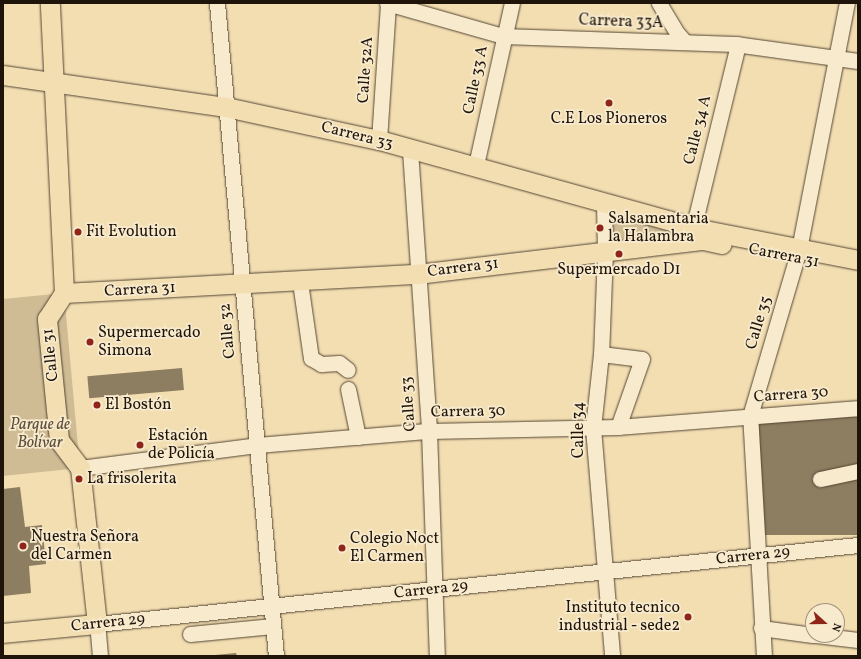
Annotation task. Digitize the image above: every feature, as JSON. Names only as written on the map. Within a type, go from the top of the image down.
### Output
[{"type":"main road","points":[[50,3],[64,293]]},
{"type":"main road","name":"Carrera 33","points":[[3,75],[54,81],[226,108],[379,140],[410,150],[476,165],[604,203],[699,228]]},
{"type":"main road","name":"Carrera 31","points":[[699,228],[858,271]]},
{"type":"main road","name":"Carrera 31","points":[[64,293],[300,282],[417,274],[703,240],[798,254],[858,260]]},
{"type":"main road","name":"Calle 31","points":[[64,293],[47,319],[59,440],[80,468]]},
{"type":"main road","points":[[80,468],[97,624]]},
{"type":"main road","name":"Carrera 29","points":[[3,633],[97,624]]},
{"type":"street","name":"Calle 32","points":[[217,3],[276,656]]},
{"type":"street","name":"Carrera 33A","points":[[388,3],[504,36],[738,44],[858,61]]},
{"type":"street","name":"Calle 32A","points":[[379,140],[388,3]]},
{"type":"street","name":"Calle 33 A","points":[[476,165],[512,3]]},
{"type":"street","points":[[659,3],[677,33],[685,42]]},
{"type":"street","name":"Calle 35","points":[[764,656],[761,628],[759,556],[750,416],[798,254],[847,3]]},
{"type":"street","name":"Calle 34 A","points":[[699,228],[738,44]]},
{"type":"street","name":"Calle 33","points":[[410,150],[417,274],[429,431],[437,656]]},
{"type":"street","name":"Calle 34","points":[[604,203],[605,252],[601,354],[593,428],[612,656]]},
{"type":"street","points":[[300,282],[311,358],[321,364],[339,363],[348,370]]},
{"type":"street","points":[[601,354],[642,359],[618,427]]},
{"type":"street","points":[[348,389],[358,437]]},
{"type":"street","name":"Carrera 30","points":[[80,468],[257,445],[429,431],[618,427],[858,408]]},
{"type":"street","points":[[820,479],[858,471]]},
{"type":"street","name":"Carrera 29","points":[[97,624],[858,545]]},
{"type":"street","points":[[97,624],[100,656]]},
{"type":"street","points":[[190,634],[273,626]]},
{"type":"street","points":[[761,628],[805,634]]},
{"type":"street","points":[[845,639],[858,640]]},
{"type":"green space","points":[[612,213],[685,234],[614,245]]},
{"type":"green space","name":"Parque de Bolívar","points":[[64,293],[80,468],[3,476],[3,299]]},
{"type":"building","points":[[182,368],[184,390],[89,398],[87,376]]},
{"type":"building","points":[[756,417],[858,417],[858,535],[756,535]]},
{"type":"building","name":"Nuestra Señora del Carmen","points":[[20,487],[25,527],[42,525],[46,564],[29,566],[31,593],[3,596],[3,489]]},
{"type":"building","points":[[236,653],[237,656],[215,656],[215,655]]},
{"type":"place","name":"C.E Los Pioneros","points":[[609,103]]},
{"type":"place","name":"Salsamentaria la Halambra","points":[[600,228]]},
{"type":"place","name":"Fit Evolution","points":[[78,232]]},
{"type":"place","name":"Supermercado D1","points":[[619,254]]},
{"type":"place","name":"Supermercado Simona","points":[[90,342]]},
{"type":"place","name":"El Bostón","points":[[97,405]]},
{"type":"place","name":"Estación de Policía","points":[[140,445]]},
{"type":"place","name":"La frisolerita","points":[[79,479]]},
{"type":"place","name":"Nuestra Señora del Carmen","points":[[23,546]]},
{"type":"place","name":"Colegio Noct El Carmen","points":[[342,548]]},
{"type":"place","name":"Instituto tecnico industrial - sede2","points":[[688,617]]}]
